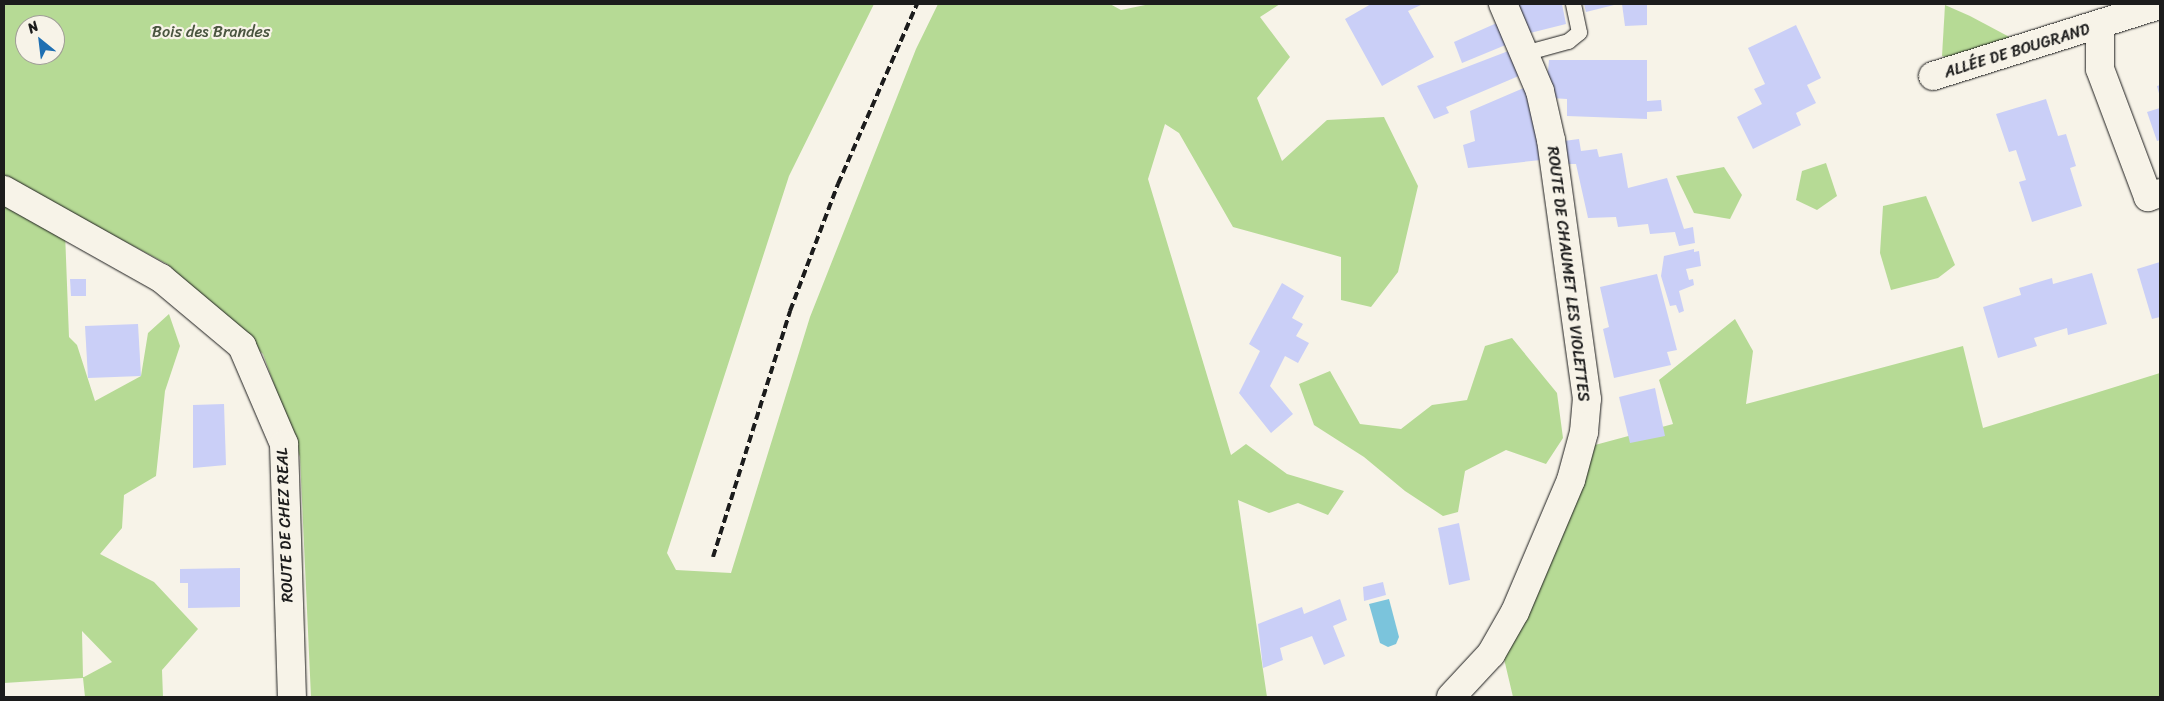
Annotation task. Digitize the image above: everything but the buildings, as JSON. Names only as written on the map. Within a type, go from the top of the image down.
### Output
[{"type":"street","name":"ROUTE DE CHAUMET LES VIOLETTES","points":[[1451,697],[1491,654],[1515,612],[1571,480],[1584,432],[1587,400],[1551,140],[1540,90],[1503,4]]},
{"type":"street","name":"ALLÉE DE BOUGRAND","points":[[1933,76],[2160,5]]},
{"type":"street","name":"ALLÉE DE BOUGRAND","points":[[2100,25],[2100,69],[2148,197],[2160,193]]},
{"type":"street","name":"ROUTE DE CHEZ REAL","points":[[4,190],[161,278],[242,346],[284,444],[292,697]]},
{"type":"lane","points":[[1524,52],[1568,41],[1579,32],[1573,4]]},
{"type":"green space","name":"Bois des Brandes","points":[[4,4],[874,4],[789,176],[667,553],[676,570],[731,573],[810,317],[916,49],[938,4],[1110,4],[1121,10],[1150,4],[1280,4],[1260,17],[1290,57],[1257,98],[1282,161],[1327,120],[1384,117],[1418,186],[1398,272],[1371,307],[1341,300],[1341,257],[1233,227],[1179,133],[1165,124],[1148,179],[1231,455],[1246,444],[1287,474],[1344,491],[1328,515],[1298,503],[1269,513],[1238,500],[1267,697],[311,697],[300,457],[263,354],[167,264],[4,177]]},
{"type":"green space","points":[[1945,5],[2017,41],[1953,59],[1942,56]]},
{"type":"green space","points":[[1826,163],[1837,196],[1817,210],[1796,200],[1802,171]]},
{"type":"green space","points":[[1724,167],[1742,195],[1730,219],[1694,213],[1676,176]]},
{"type":"green space","points":[[1926,196],[1955,265],[1938,278],[1891,290],[1880,253],[1883,206]]},
{"type":"green space","points":[[4,201],[65,232],[69,337],[77,345],[95,401],[141,376],[148,333],[169,314],[180,346],[165,391],[156,476],[124,495],[122,528],[100,554],[154,582],[198,629],[162,670],[163,697],[85,697],[83,678],[4,683]],"holes":[[[82,631],[112,662],[83,677]]]},
{"type":"green space","points":[[1735,319],[1753,351],[1746,404],[1963,346],[1983,428],[2160,373],[2160,697],[1513,697],[1501,646],[1595,445],[1673,424],[1659,380]]},
{"type":"green space","points":[[1512,338],[1557,393],[1563,438],[1546,464],[1506,450],[1465,471],[1458,512],[1443,516],[1405,491],[1364,457],[1314,425],[1299,384],[1330,371],[1360,424],[1401,429],[1432,405],[1467,400],[1485,346]]},
{"type":"water","points":[[1389,599],[1399,637],[1396,644],[1388,647],[1380,643],[1369,604]]},
{"type":"railway","points":[[713,557],[790,311],[838,184],[917,4]]}]
